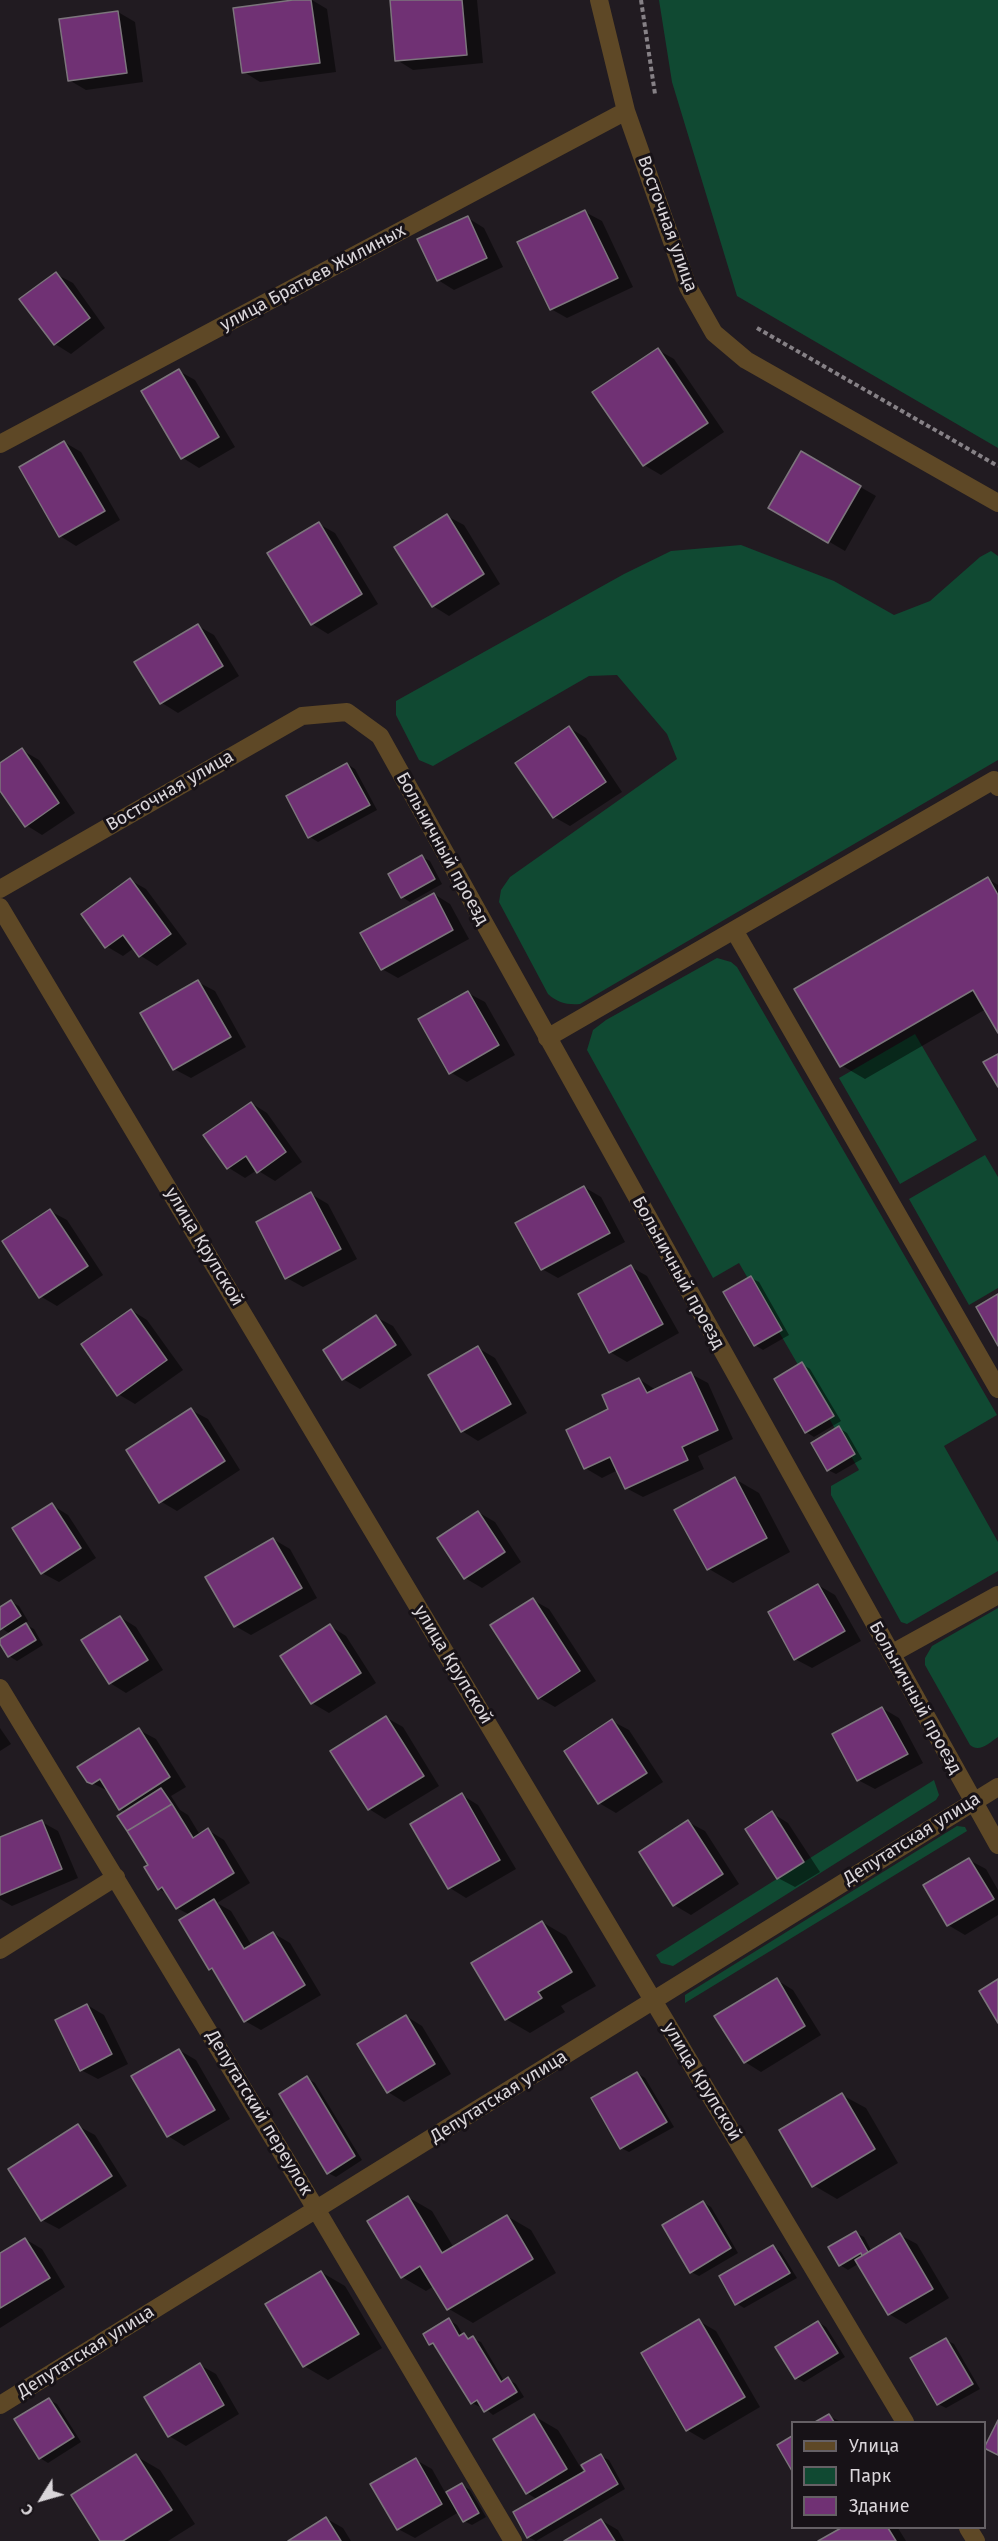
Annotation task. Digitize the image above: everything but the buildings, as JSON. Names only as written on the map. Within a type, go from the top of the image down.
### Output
[{"type":"street","name":"Восточная улица","points":[[599,0],[626,111],[687,287],[714,333],[746,360],[998,503]]},
{"type":"street","name":"улица Братьев Жилиных","points":[[0,444],[626,111]]},
{"type":"street","name":"Восточная улица","points":[[0,888],[302,716],[347,712]]},
{"type":"street","name":"Больничный проезд","points":[[347,712],[380,736],[998,1845]]},
{"type":"street","points":[[547,1038],[994,780],[998,788]]},
{"type":"street","name":"улица Крупской","points":[[0,907],[904,2421]]},
{"type":"street","points":[[734,930],[998,1389]]},
{"type":"street","points":[[891,1654],[998,1594]]},
{"type":"street","name":"Депутатский переулок","points":[[0,1688],[316,2209],[513,2541]]},
{"type":"street","name":"Депутатская улица","points":[[0,2405],[998,1787]]},
{"type":"street","points":[[0,1950],[116,1877]]},
{"type":"path","points":[[641,0],[655,96]]},
{"type":"path","points":[[750,324],[998,465]]},
{"type":"green space","points":[[659,0],[998,0],[998,448],[737,296],[672,82]]},
{"type":"green space","points":[[741,545],[834,581],[894,615],[930,601],[980,557],[991,551],[998,556],[998,760],[580,1004],[567,1004],[559,1001],[548,994],[499,902],[501,890],[510,877],[677,759],[667,734],[617,675],[589,676],[433,766],[419,760],[396,715],[396,701],[624,574],[671,551]]},
{"type":"green space","points":[[717,958],[731,962],[737,967],[997,1415],[944,1446],[998,1542],[998,1571],[907,1624],[901,1622],[831,1495],[831,1486],[859,1470],[739,1263],[713,1278],[587,1050],[593,1030],[606,1020]]},
{"type":"green space","points":[[915,1034],[977,1140],[900,1184],[839,1078]]},
{"type":"green space","points":[[985,1155],[998,1177],[998,1288],[969,1305],[909,1199]]},
{"type":"green space","points":[[998,1608],[998,1737],[977,1748],[970,1745],[925,1665],[925,1658],[932,1646]]},
{"type":"green space","points":[[934,1780],[939,1795],[936,1800],[673,1966],[661,1963],[656,1955]]},
{"type":"green space","points":[[957,1826],[965,1827],[967,1831],[685,2003],[685,1995]]}]
